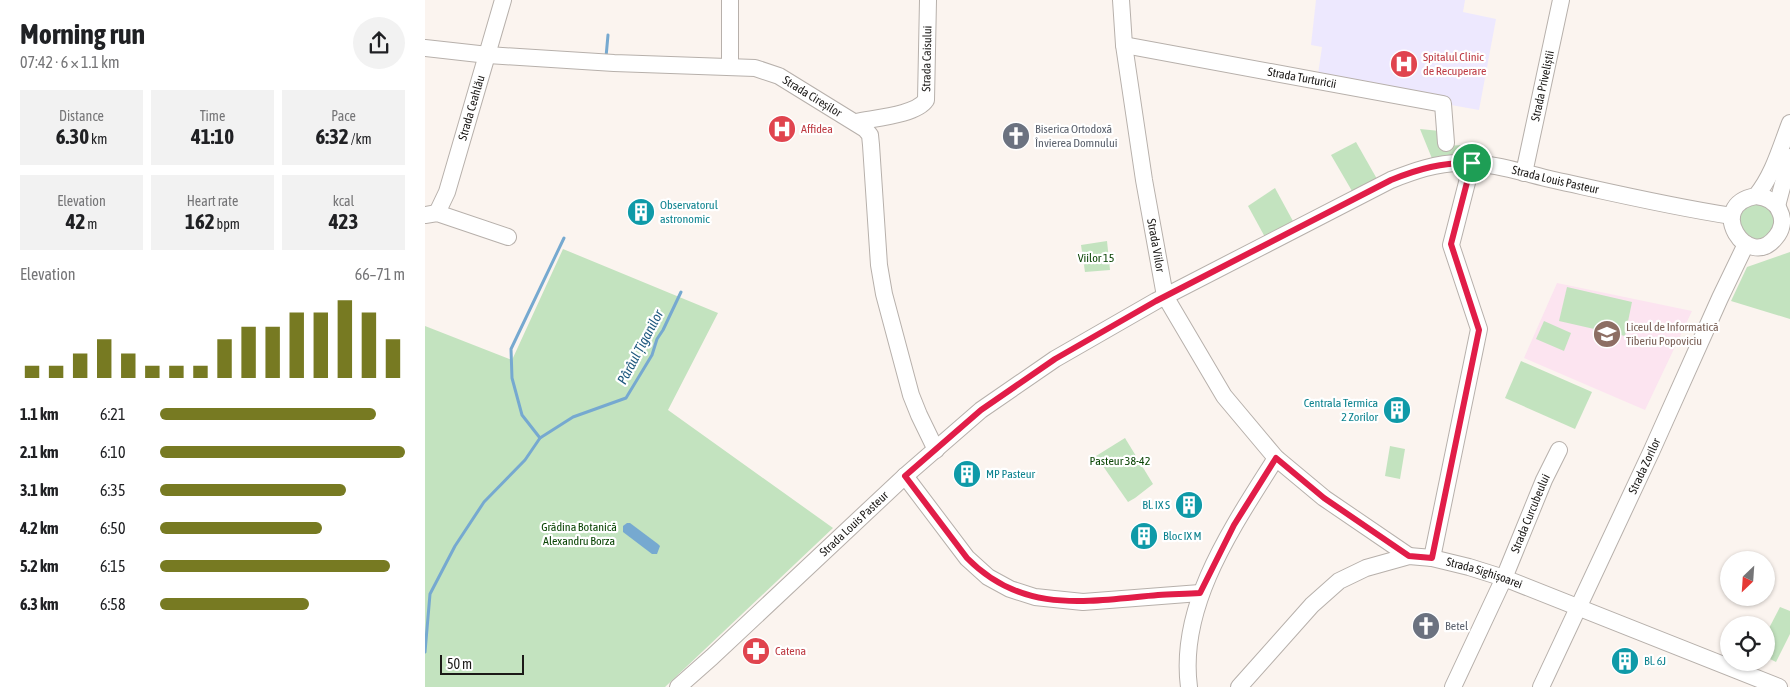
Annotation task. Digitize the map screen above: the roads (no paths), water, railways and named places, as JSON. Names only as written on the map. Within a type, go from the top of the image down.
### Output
[{"type":"street","name":"Strada Ceahlău","points":[[503,0],[447,192],[431,214],[508,237]]},
{"type":"street","points":[[729,66],[730,0]]},
{"type":"street","name":"Strada Caisului","points":[[856,122],[909,111],[923,106],[926,100],[928,0]]},
{"type":"street","name":"Strada Viilor","points":[[1121,0],[1124,45],[1144,180],[1165,296],[1224,396],[1276,458],[1324,498],[1409,556]]},
{"type":"street","name":"Strada Priveliștii","points":[[1524,174],[1561,0]]},
{"type":"street","name":"Strada Turturicii","points":[[1124,45],[1443,104],[1446,143]]},
{"type":"street","name":"Strada Cireșilor","points":[[425,48],[488,55],[755,68],[779,76],[865,129],[870,135],[879,265],[890,322],[911,395],[936,450]]},
{"type":"street","points":[[1756,196],[1770,176],[1790,123]]},
{"type":"street","points":[[1783,213],[1767,199],[1756,196],[1749,197],[1738,204],[1731,221],[1734,232],[1746,244],[1765,246],[1783,239],[1782,224],[1790,157]]},
{"type":"street","points":[[1432,558],[1479,330],[1451,244],[1472,163]]},
{"type":"street","name":"Strada Louis Pasteur","points":[[678,687],[905,476],[981,410],[1055,359],[1165,296],[1391,180],[1427,167],[1472,163],[1732,216]]},
{"type":"street","name":"Strada Zorilor","points":[[1541,687],[1746,244]]},
{"type":"street","name":"Strada Curcubeului","points":[[1453,687],[1504,578],[1544,480],[1559,450]]},
{"type":"street","points":[[1189,687],[1187,672],[1189,645],[1200,593],[1234,525],[1276,458]]},
{"type":"street","points":[[905,476],[967,558],[988,577],[1009,589],[1035,597],[1083,602],[1200,593]]},
{"type":"street","name":"Strada Sighișoarei","points":[[1239,687],[1313,605],[1339,581],[1366,568],[1409,556],[1432,558],[1504,578],[1779,687]]},
{"type":"water","points":[[630,523],[660,546],[657,554],[652,554],[623,532],[623,526]]},
{"type":"waterway","points":[[606,57],[608,35]]},
{"type":"waterway","points":[[540,438],[522,415],[512,378],[511,349],[564,238]]},
{"type":"waterway","name":"Pârâul Țiganilor","points":[[425,652],[430,594],[455,546],[484,502],[525,460],[540,438],[573,417],[626,398],[652,355],[657,339],[681,292]]},
{"type":"place","name":"Spitalul Clinic de Recuperare","points":[[1404,64]]},
{"type":"place","name":"Affidea","points":[[782,129]]},
{"type":"place","name":"Biserica Ortodoxă Învierea Domnului","points":[[1016,136]]},
{"type":"place","name":"Observatorul astronomic","points":[[641,212]]},
{"type":"place","name":"Liceul de Informatică Tiberiu Popoviciu","points":[[1607,334]]},
{"type":"place","name":"Centrala Termica 2 Zorilor","points":[[1397,410]]},
{"type":"place","name":"MP Pasteur","points":[[967,474]]},
{"type":"place","name":"Bl. IX S","points":[[1189,505]]},
{"type":"place","name":"Bloc IX M","points":[[1144,536]]},
{"type":"place","name":"Betel","points":[[1426,626]]},
{"type":"place","name":"Catena","points":[[756,651]]},
{"type":"place","name":"Bl. 6J","points":[[1625,661]]},
{"type":"park label","name":"Viilor 15","points":[[1096,258]]},
{"type":"park label","name":"Pasteur 38-42","points":[[1120,461]]},
{"type":"park label","name":"Grădina Botanică Alexandru Borza","points":[[579,534]]}]
